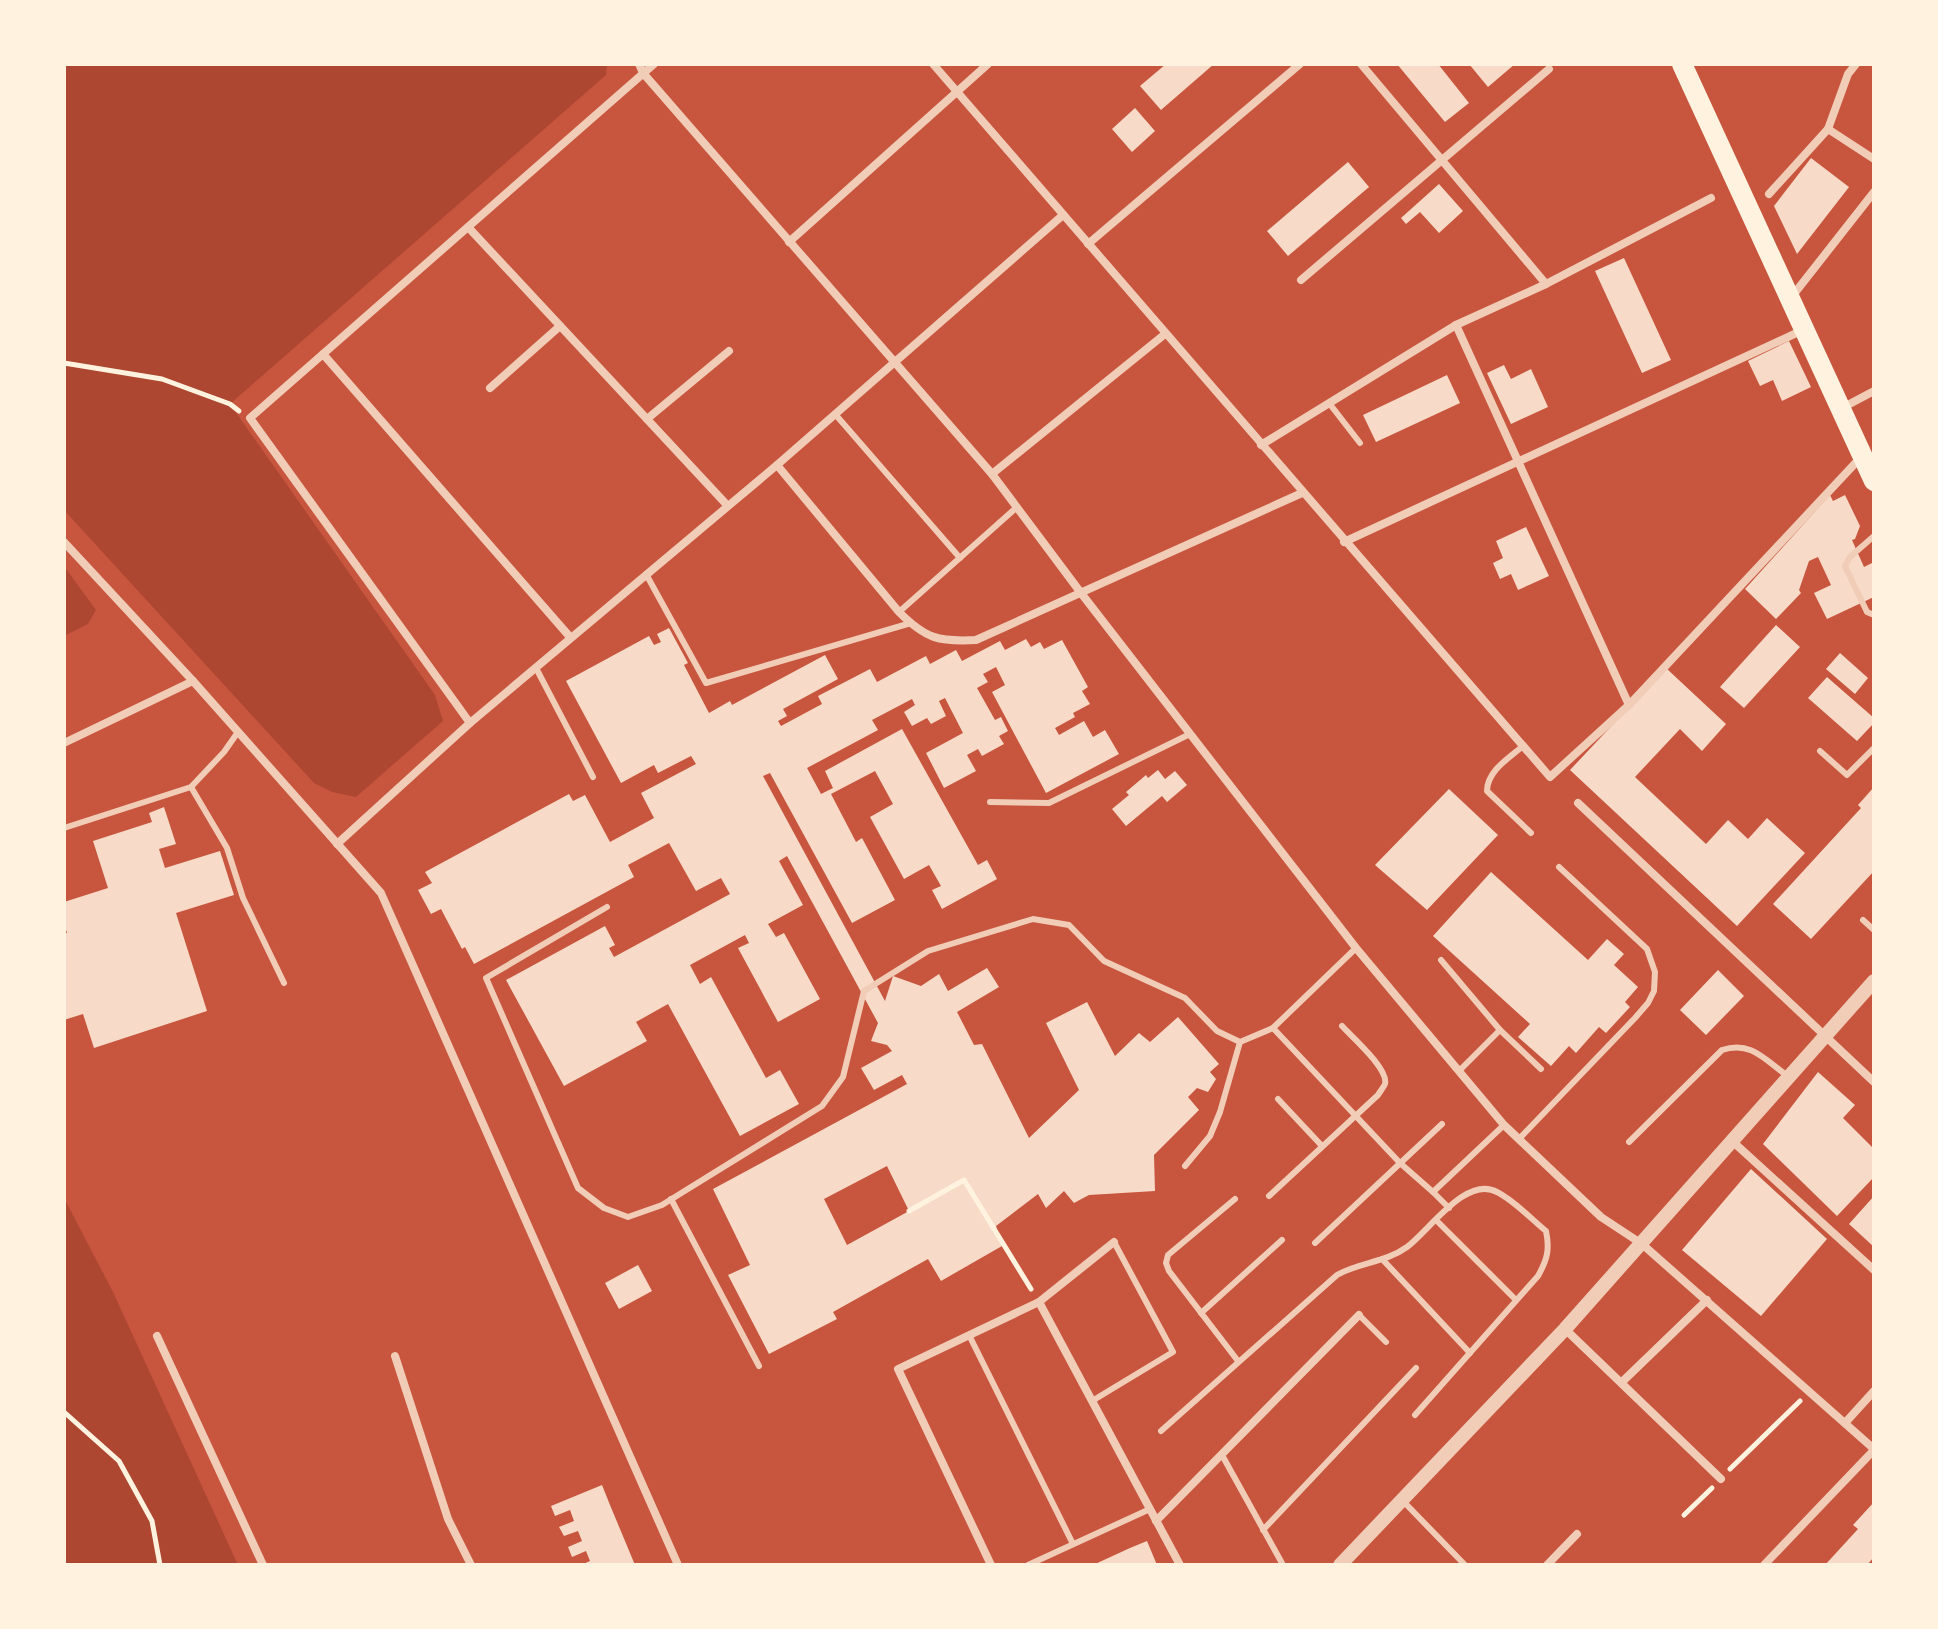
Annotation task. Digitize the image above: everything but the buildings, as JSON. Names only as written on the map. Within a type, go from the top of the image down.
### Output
[{"type":"main road","points":[[1682,64],[1874,481]]},
{"type":"street","points":[[639,64],[643,73],[992,474],[1356,948],[1504,1125],[1601,1217],[1642,1244],[1874,1450],[1764,1565]]},
{"type":"street","points":[[470,723],[250,418],[654,64]]},
{"type":"street","points":[[933,64],[1550,777],[1629,705],[1863,456]]},
{"type":"street","points":[[789,242],[988,64]]},
{"type":"street","points":[[1088,244],[1300,64]]},
{"type":"street","points":[[1361,64],[1546,284]]},
{"type":"street","points":[[1769,194],[1828,129],[1848,74],[1856,64]]},
{"type":"street","points":[[1301,280],[1549,69]]},
{"type":"street","points":[[1828,129],[1874,159]]},
{"type":"street","points":[[1790,299],[1874,192]]},
{"type":"street","points":[[1261,445],[1456,325],[1546,284],[1711,198]]},
{"type":"street","points":[[337,844],[470,723],[777,465],[1063,215]]},
{"type":"street","points":[[468,227],[727,505]]},
{"type":"street","points":[[1456,325],[1629,705]]},
{"type":"street","points":[[490,388],[560,326]]},
{"type":"street","points":[[1344,542],[1804,329]]},
{"type":"street","points":[[992,474],[1165,334]]},
{"type":"street","points":[[647,419],[729,351]]},
{"type":"street","points":[[323,354],[570,637]]},
{"type":"street","points":[[1841,409],[1874,391]]},
{"type":"street","points":[[777,465],[899,612],[911,623],[945,642],[976,640],[1302,493]]},
{"type":"street","points":[[64,542],[193,681],[381,893],[678,1565]]},
{"type":"street","points":[[64,743],[193,681]]},
{"type":"street","points":[[1578,803],[1874,1082]]},
{"type":"street","points":[[1340,1565],[1565,1329],[1874,981]]},
{"type":"street","points":[[1731,1140],[1874,1270]]},
{"type":"street","points":[[991,1565],[898,1369],[1039,1302],[1114,1242]]},
{"type":"street","points":[[1622,1382],[1707,1300]]},
{"type":"street","points":[[1039,1302],[1180,1565]]},
{"type":"street","points":[[1156,1521],[1359,1315]]},
{"type":"street","points":[[1565,1329],[1721,1479]]},
{"type":"street","points":[[157,1336],[263,1565]]},
{"type":"street","points":[[395,1356],[448,1519],[471,1565]]},
{"type":"street","points":[[1845,1423],[1874,1391]]},
{"type":"street","points":[[1547,1565],[1577,1534]]},
{"type":"lane","points":[[1329,403],[1360,443]]},
{"type":"lane","points":[[835,414],[960,558]]},
{"type":"lane","points":[[899,612],[1017,507]]},
{"type":"lane","points":[[1874,536],[1850,557],[1845,566],[1867,612],[1874,615]]},
{"type":"lane","points":[[646,574],[706,683],[911,623]]},
{"type":"lane","points":[[536,668],[593,777]]},
{"type":"lane","points":[[64,828],[191,787],[238,732]]},
{"type":"lane","points":[[990,802],[1049,803],[1190,734]]},
{"type":"lane","points":[[1523,746],[1493,773],[1487,783],[1487,791],[1531,833]]},
{"type":"lane","points":[[1820,751],[1847,775],[1874,748]]},
{"type":"lane","points":[[191,787],[227,848],[243,898],[284,983]]},
{"type":"lane","points":[[1519,1139],[1635,1018],[1654,991],[1655,972],[1647,949],[1559,867]]},
{"type":"lane","points":[[607,907],[486,978],[578,1188],[604,1208],[628,1217],[671,1199],[822,1106],[843,1077],[864,991],[928,951],[1033,919],[1069,925],[1104,961],[1185,998],[1217,1031],[1240,1042],[1273,1028],[1356,948]]},
{"type":"lane","points":[[1863,920],[1874,930]]},
{"type":"lane","points":[[1441,960],[1500,1030],[1541,1069]]},
{"type":"lane","points":[[1269,1196],[1378,1095],[1385,1084],[1377,1062],[1342,1026]]},
{"type":"lane","points":[[1273,1028],[1400,1163],[1449,1208]]},
{"type":"lane","points":[[1459,1071],[1500,1030]]},
{"type":"lane","points":[[1185,1166],[1210,1136],[1240,1042]]},
{"type":"lane","points":[[1629,1142],[1722,1050],[1738,1044],[1749,1048],[1789,1077]]},
{"type":"lane","points":[[1278,1099],[1322,1146]]},
{"type":"lane","points":[[1315,1243],[1442,1124]]},
{"type":"lane","points":[[1433,1192],[1504,1125]]},
{"type":"lane","points":[[1161,1431],[1337,1275],[1351,1267],[1383,1260],[1406,1248],[1468,1192],[1486,1188],[1497,1192],[1546,1231],[1549,1247],[1547,1260],[1538,1276],[1415,1415]]},
{"type":"lane","points":[[671,1199],[759,1366]]},
{"type":"lane","points":[[1235,1199],[1168,1255],[1166,1263],[1238,1361]]},
{"type":"lane","points":[[1436,1220],[1516,1300]]},
{"type":"lane","points":[[1201,1313],[1282,1240]]},
{"type":"lane","points":[[1092,1401],[1173,1352],[1114,1242]]},
{"type":"lane","points":[[1383,1260],[1470,1353]]},
{"type":"lane","points":[[1359,1315],[1386,1342]]},
{"type":"lane","points":[[970,1337],[1073,1544]]},
{"type":"lane","points":[[1263,1530],[1416,1368]]},
{"type":"lane","points":[[1222,1455],[1283,1565]]},
{"type":"lane","points":[[1402,1500],[1465,1565]]},
{"type":"lane","points":[[1028,1565],[1150,1509]]},
{"type":"path","points":[[64,363],[162,379],[230,404],[250,418]]},
{"type":"path","points":[[909,1211],[964,1180],[1039,1302]]},
{"type":"path","points":[[1684,1515],[1809,1392]]},
{"type":"path","points":[[64,1412],[119,1461],[152,1521],[160,1565]]},
{"type":"shaded area","points":[[64,64],[607,64],[606,75],[230,404],[435,695],[443,721],[356,797],[332,792],[314,783],[64,510]]},
{"type":"shaded area","points":[[64,566],[96,610],[88,624],[64,636]]},
{"type":"shaded area","points":[[64,1198],[113,1292],[238,1565],[64,1565]]}]
